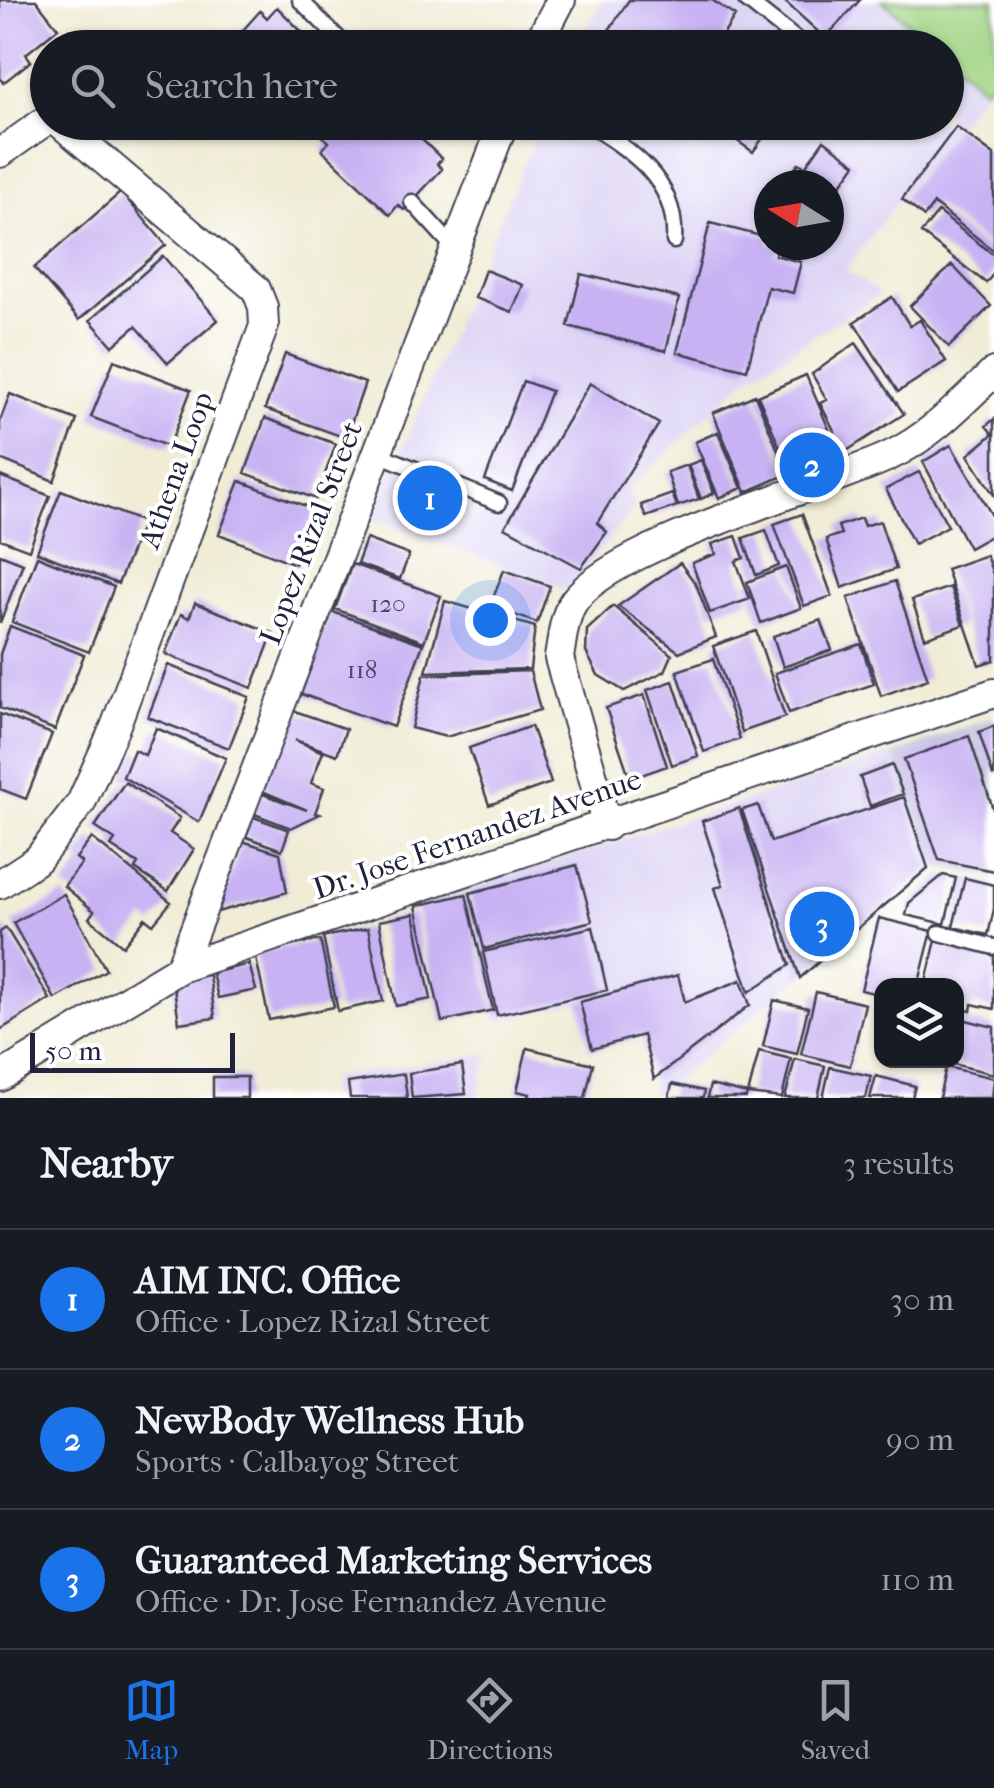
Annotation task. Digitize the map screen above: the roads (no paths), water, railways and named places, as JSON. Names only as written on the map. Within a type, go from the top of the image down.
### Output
[{"type":"street","points":[[546,30],[562,0]]},
{"type":"street","points":[[0,153],[30,132]]},
{"type":"street","name":"Athena Loop","points":[[0,884],[38,859],[81,804],[115,727],[264,326],[264,307],[256,289],[79,140]]},
{"type":"street","name":"Lopez Rizal Street","points":[[180,968],[497,140]]},
{"type":"street","points":[[607,826],[560,658],[572,603],[600,577],[646,550],[888,457],[942,423],[994,372]]},
{"type":"street","name":"Dr. Jose Fernandez Avenue","points":[[0,1076],[180,968],[994,693]]},
{"type":"lane","points":[[300,0],[330,30]]},
{"type":"lane","points":[[746,0],[784,30]]},
{"type":"lane","points":[[613,140],[646,166],[665,190],[674,207],[674,241]]},
{"type":"lane","points":[[412,202],[456,251]]},
{"type":"lane","points":[[376,453],[499,504]]},
{"type":"lane","points":[[940,933],[994,946]]},
{"type":"place","name":"NewBody Wellness Hub","points":[[812,465]]},
{"type":"place","name":"AIM INC. Office","points":[[430,498]]},
{"type":"place","name":"Guaranteed Marketing Services","points":[[822,924]]}]
